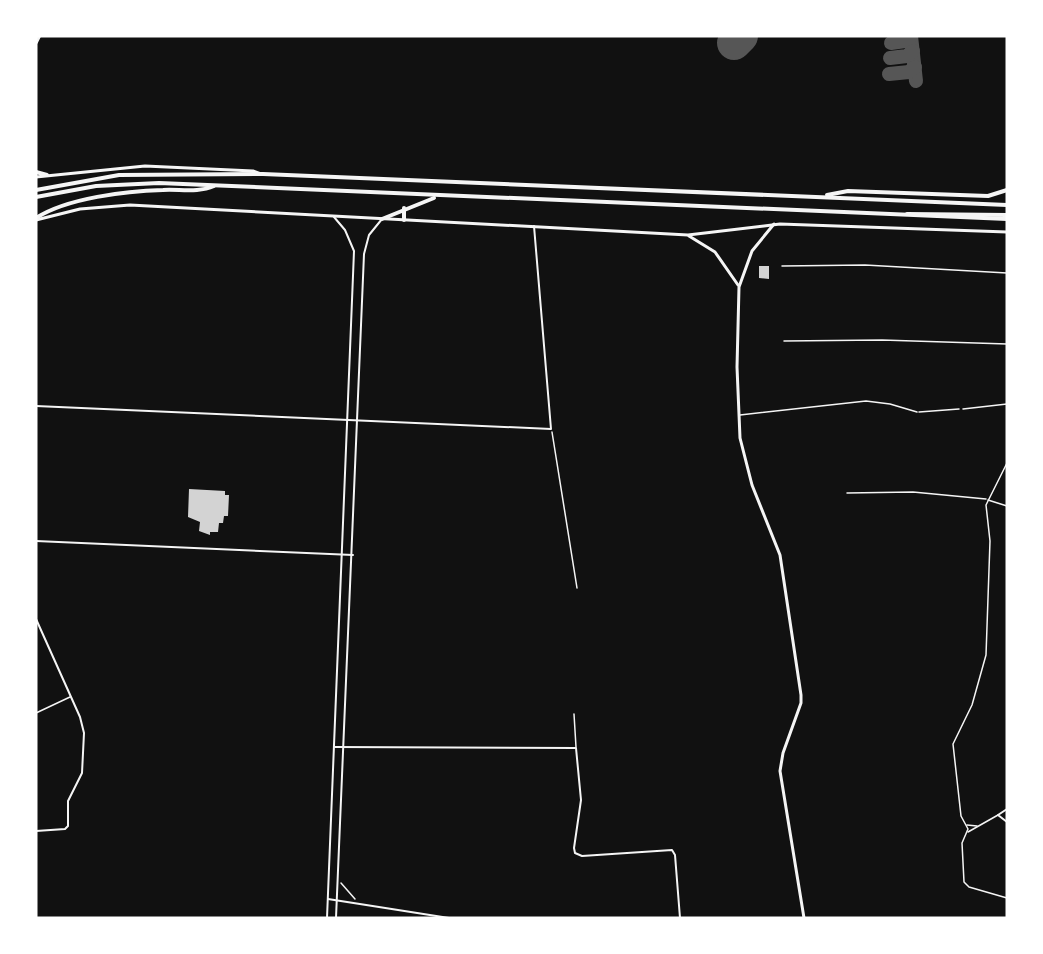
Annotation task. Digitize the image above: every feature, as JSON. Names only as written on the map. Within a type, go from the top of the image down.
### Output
[{"type":"highway","points":[[36,42],[39,36]]},
{"type":"highway","points":[[36,174],[47,175]]},
{"type":"highway","points":[[36,190],[119,175],[263,174],[825,196],[1007,206]]},
{"type":"highway","points":[[36,197],[124,183],[904,215],[916,212],[1007,217]]},
{"type":"highway","points":[[36,219],[69,205],[118,195],[164,190],[201,190],[214,186]]},
{"type":"highway","points":[[825,196],[848,191],[988,196],[1007,190]]},
{"type":"highway","points":[[382,219],[404,208],[438,196]]},
{"type":"highway","points":[[404,208],[404,220]]},
{"type":"street","points":[[47,175],[145,166],[253,171],[263,174]]},
{"type":"street","points":[[36,219],[80,209],[116,205],[688,235],[774,224],[1007,232]]},
{"type":"street","points":[[327,918],[353,262],[352,244],[345,230],[334,217]]},
{"type":"street","points":[[336,918],[364,263],[366,242],[382,219]]},
{"type":"street","points":[[774,224],[752,251],[739,287],[739,415],[746,463],[780,555],[794,637],[801,703],[783,753],[780,771],[804,918]]},
{"type":"street","points":[[36,406],[551,429],[534,226]]},
{"type":"street","points":[[688,235],[715,252],[739,287]]},
{"type":"street","points":[[353,262],[364,263]]},
{"type":"street","points":[[352,298],[362,299]]},
{"type":"street","points":[[350,335],[360,335]]},
{"type":"street","points":[[36,541],[352,555]]},
{"type":"street","points":[[36,619],[71,697],[85,741],[82,773],[68,801],[69,824],[65,829],[36,831]]},
{"type":"street","points":[[335,747],[576,748],[581,800],[575,853],[582,856],[672,850],[675,855],[680,918]]},
{"type":"street","points":[[1007,809],[998,815],[1007,822]]},
{"type":"street","points":[[328,899],[449,918]]},
{"type":"lane","points":[[782,266],[865,265],[1007,273]]},
{"type":"lane","points":[[784,341],[882,340],[1007,344]]},
{"type":"lane","points":[[739,415],[866,401],[890,404],[917,412]]},
{"type":"lane","points":[[963,409],[1007,404]]},
{"type":"lane","points":[[1007,463],[987,499],[990,541],[986,655],[972,705],[956,735],[953,749],[961,816],[967,832],[962,846],[964,882],[969,887],[1007,898]]},
{"type":"lane","points":[[987,499],[1007,506]]},
{"type":"lane","points":[[36,712],[71,697]]},
{"type":"lane","points":[[574,714],[576,748]]},
{"type":"lane","points":[[967,832],[998,815]]},
{"type":"lane","points":[[966,825],[978,826]]},
{"type":"path","points":[[917,412],[963,409]]},
{"type":"path","points":[[551,429],[577,588]]},
{"type":"path","points":[[847,493],[913,492],[987,499]]},
{"type":"path","points":[[338,876],[345,890],[361,903]]},
{"type":"building","points":[[759,266],[769,266],[769,279],[759,278]]},
{"type":"building","points":[[189,489],[225,491],[225,495],[229,495],[228,516],[224,516],[223,523],[219,523],[218,532],[210,532],[210,535],[199,531],[200,522],[188,517]]},
{"type":"taxiway","points":[[911,36],[916,81]]},
{"type":"taxiway","points":[[891,43],[905,41],[911,36]]},
{"type":"taxiway","points":[[890,58],[907,56],[913,51]]},
{"type":"taxiway","points":[[889,74],[909,72],[915,67]]},
{"type":"runway","points":[[734,43],[741,36]]}]
